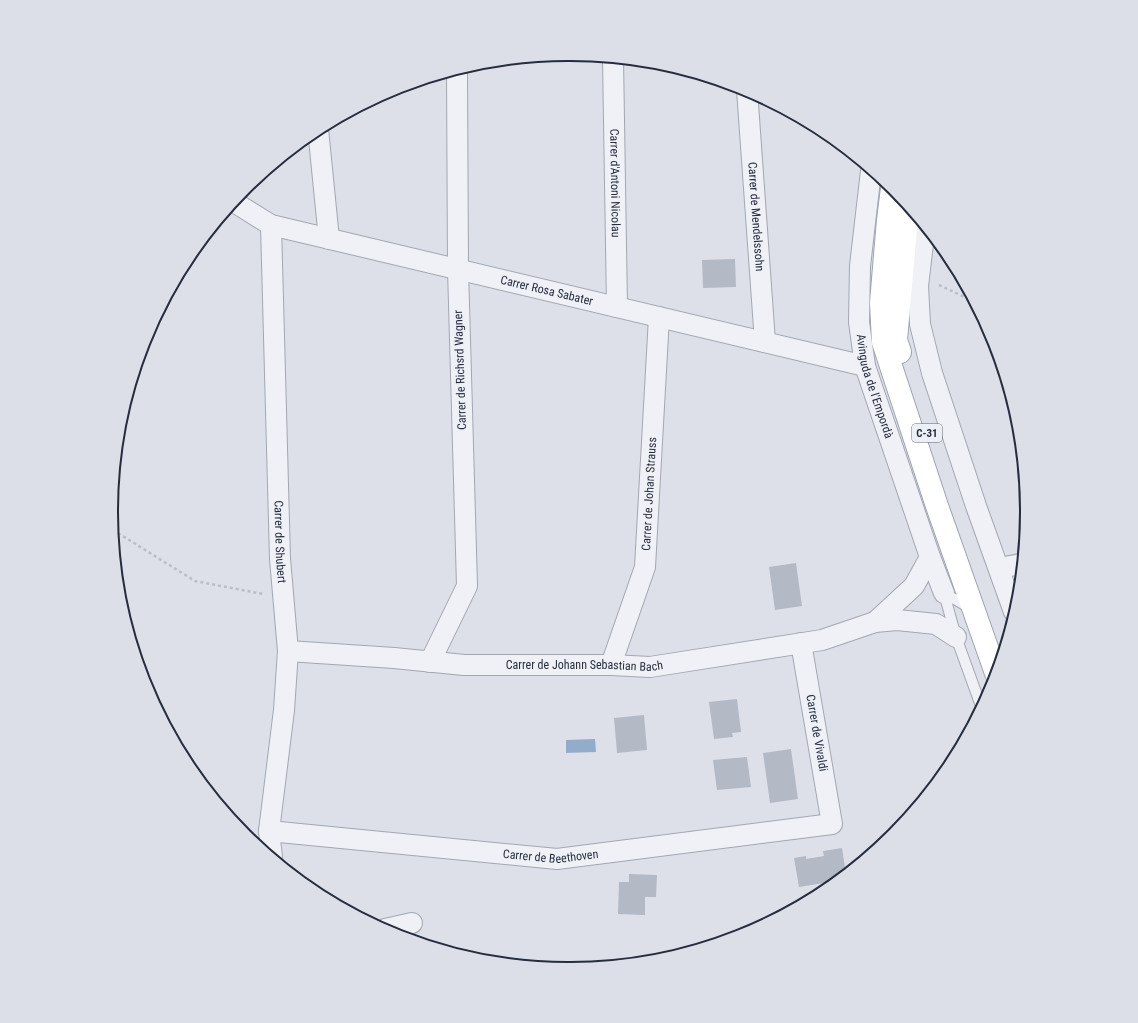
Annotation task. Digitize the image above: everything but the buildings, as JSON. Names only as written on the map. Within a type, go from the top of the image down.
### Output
[{"type":"main road","name":"C-31","points":[[891,196],[881,302],[883,342],[936,506],[993,665]]},
{"type":"main road","name":"C-31","points":[[907,213],[896,340],[999,645]]},
{"type":"street","name":"Carrer d'Antoni Nicolau","points":[[612,63],[617,307]]},
{"type":"street","name":"Carrer de Richsrd Wagner","points":[[430,662],[467,586],[458,269],[457,75]]},
{"type":"street","name":"Carrer de Mendelssohn","points":[[748,98],[765,342]]},
{"type":"street","points":[[319,137],[329,239]]},
{"type":"street","name":"Avinguda de l'Empordà","points":[[870,177],[860,266],[859,322],[865,366],[944,593]]},
{"type":"street","name":"Carrer Rosa Sabater","points":[[239,205],[272,225],[865,366]]},
{"type":"street","name":"Carrer de Shubert","points":[[271,849],[269,831],[284,710],[288,652],[280,559],[272,225]]},
{"type":"street","points":[[923,234],[918,286],[920,324],[932,373],[1010,601]]},
{"type":"street","name":"Carrer de Johan Strauss","points":[[611,665],[645,567],[659,318]]},
{"type":"street","name":"Carrer de Johann Sebastian Bach","points":[[875,622],[914,586],[930,556]]},
{"type":"street","points":[[999,568],[1017,565]]},
{"type":"street","name":"Carrer de Johann Sebastian Bach","points":[[288,652],[464,665],[611,665],[650,667],[822,640],[875,622],[897,620],[936,624],[956,637]]},
{"type":"street","name":"Carrer de Vivaldi","points":[[801,643],[832,824]]},
{"type":"street","name":"Carrer de Beethoven","points":[[269,831],[557,859],[832,824]]},
{"type":"street","points":[[394,927],[412,923]]},
{"type":"lane","points":[[944,593],[972,610]]},
{"type":"lane","points":[[944,593],[956,637],[978,699]]},
{"type":"path","points":[[919,275],[965,298]]},
{"type":"path","points":[[119,534],[195,581],[283,598]]},
{"type":"water","points":[[595,739],[596,752],[566,753],[566,740]]}]
